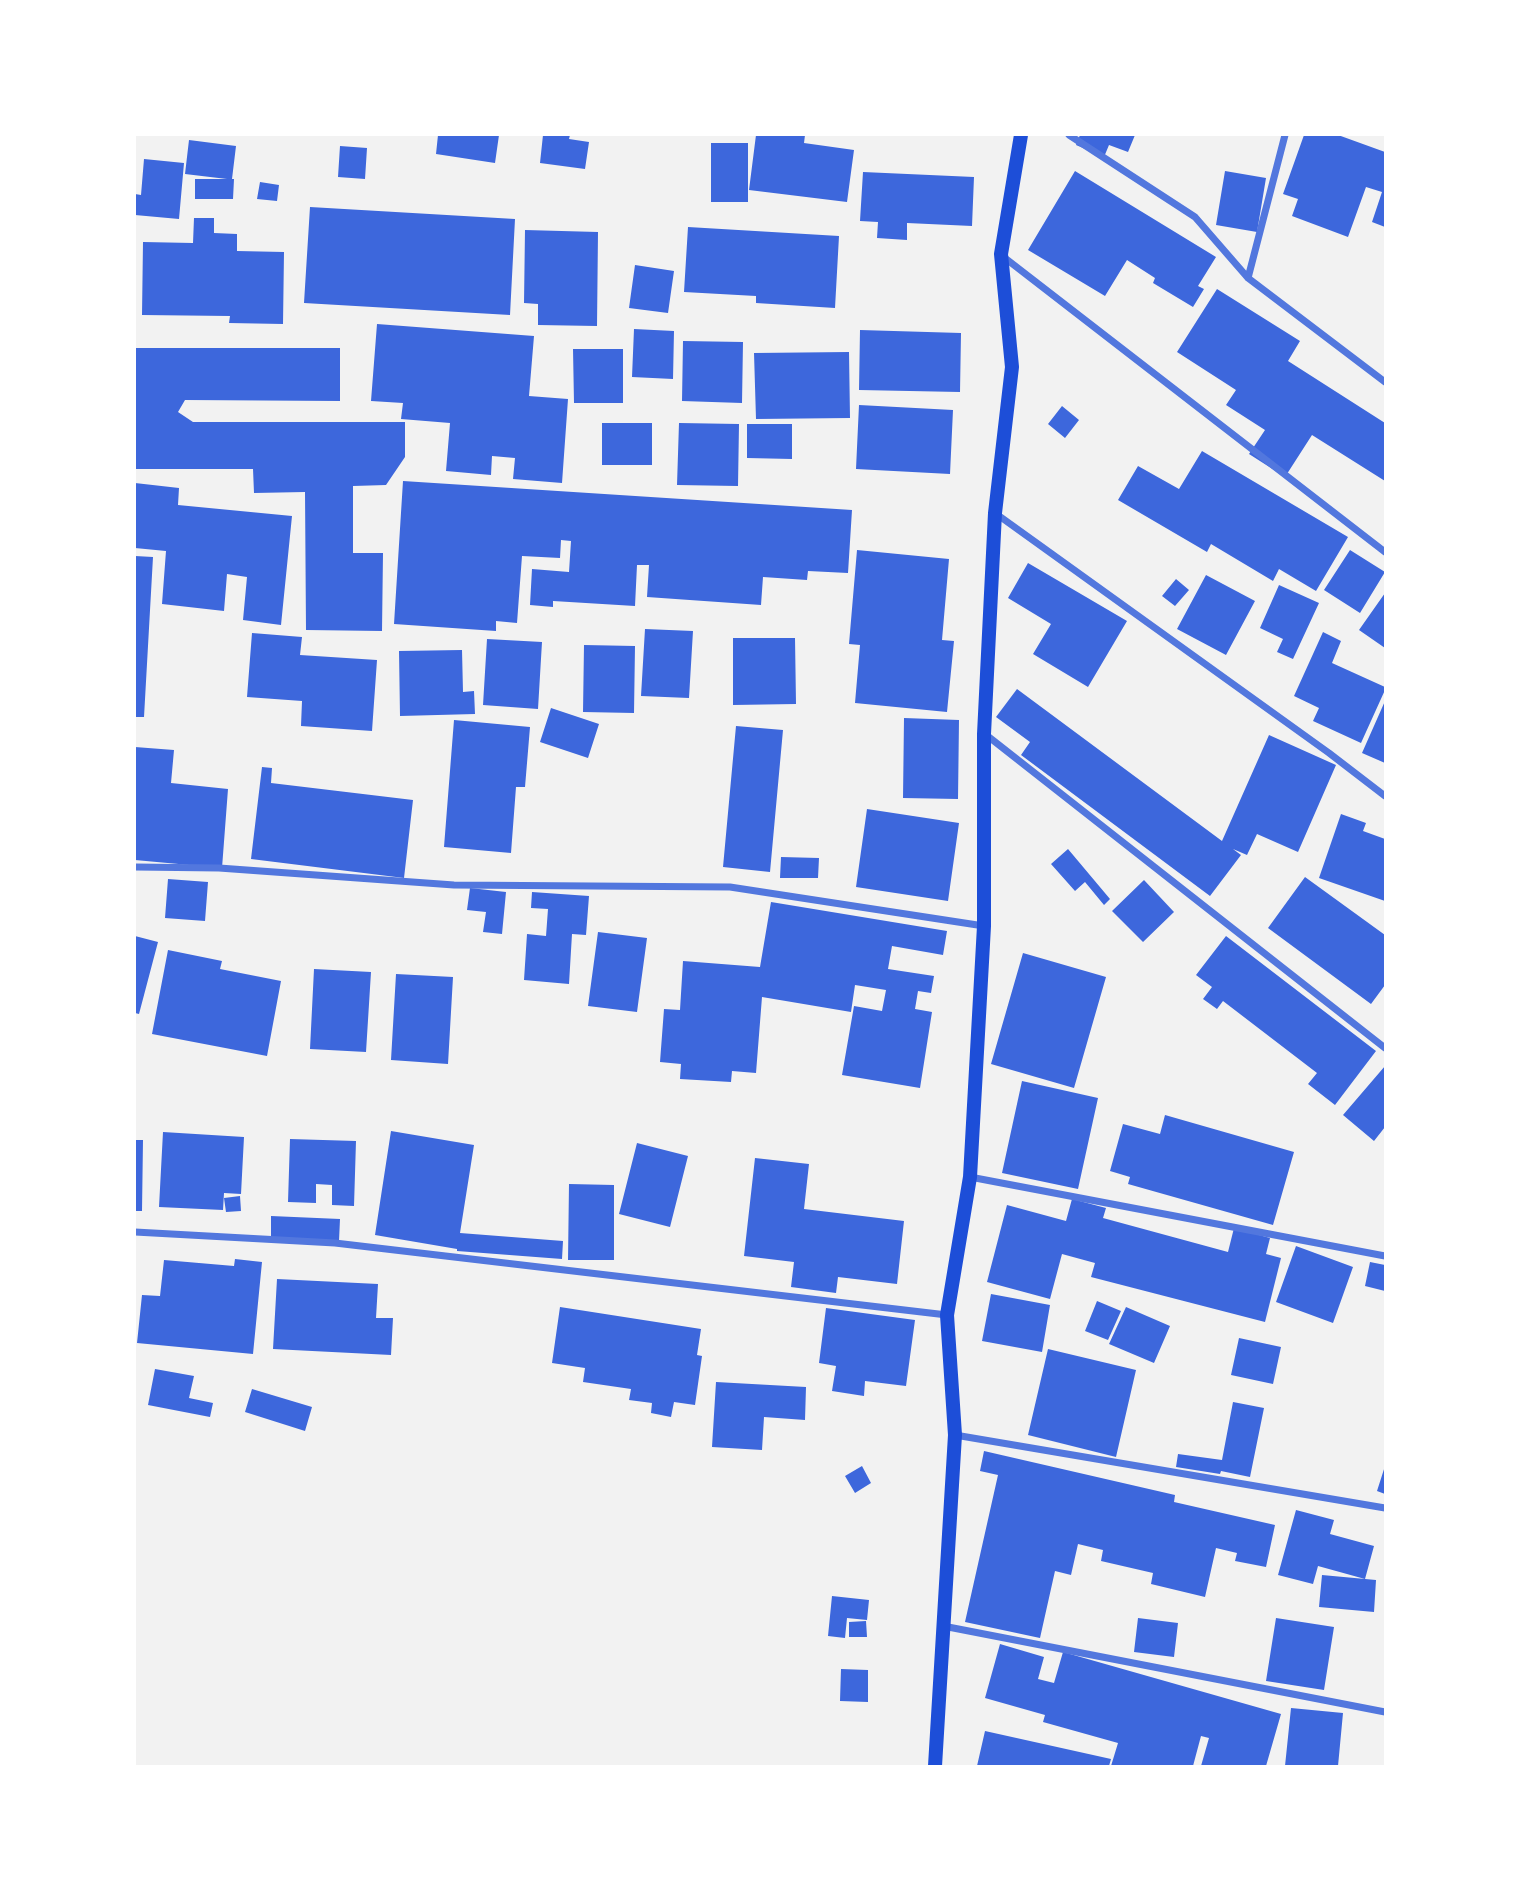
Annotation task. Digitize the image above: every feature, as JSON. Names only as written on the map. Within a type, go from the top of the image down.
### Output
[{"type":"main road","points":[[935,1766],[955,1436],[947,1315],[971,1177],[984,926],[984,734],[995,513],[1012,367],[1001,254],[1021,135]]},
{"type":"street","points":[[1069,135],[1195,218],[1248,278],[1385,382]]},
{"type":"street","points":[[1248,278],[1285,135]]},
{"type":"street","points":[[1001,254],[1385,552]]},
{"type":"street","points":[[995,513],[1385,796]]},
{"type":"street","points":[[984,734],[1385,1048]]},
{"type":"street","points":[[135,867],[219,868],[454,885],[730,887],[984,926]]},
{"type":"street","points":[[971,1177],[1385,1256]]},
{"type":"street","points":[[135,1232],[335,1243],[947,1315]]},
{"type":"street","points":[[955,1436],[1385,1508]]},
{"type":"street","points":[[943,1626],[1385,1712]]},
{"type":"building","points":[[438,135],[499,135],[495,163],[436,154]]},
{"type":"building","points":[[543,135],[570,135],[569,139],[589,142],[585,169],[540,163]]},
{"type":"building","points":[[756,135],[805,135],[804,143],[854,150],[847,202],[749,190]]},
{"type":"building","points":[[1080,135],[1135,135],[1128,152],[1109,145],[1104,157],[1076,145]]},
{"type":"building","points":[[1304,135],[1338,135],[1385,152],[1385,227],[1372,222],[1382,192],[1366,187],[1348,237],[1292,216],[1298,199],[1283,194]]},
{"type":"building","points":[[189,140],[236,146],[232,179],[233,199],[195,199],[195,179],[227,179],[185,174]]},
{"type":"building","points":[[711,143],[748,143],[748,202],[711,202]]},
{"type":"building","points":[[340,146],[367,148],[365,179],[338,177]]},
{"type":"building","points":[[144,159],[184,163],[179,219],[135,215],[135,194],[141,195]]},
{"type":"building","points":[[1075,171],[1216,257],[1198,286],[1204,289],[1193,307],[1153,283],[1155,278],[1127,260],[1105,296],[1028,250]]},
{"type":"building","points":[[1225,171],[1266,178],[1257,232],[1216,225]]},
{"type":"building","points":[[863,172],[974,177],[972,226],[907,223],[907,240],[877,238],[878,222],[860,221]]},
{"type":"building","points":[[260,182],[279,185],[277,201],[257,199]]},
{"type":"building","points":[[310,207],[515,219],[510,315],[304,303]]},
{"type":"building","points":[[194,218],[214,218],[214,233],[237,234],[237,251],[284,252],[283,324],[229,323],[230,316],[142,315],[143,242],[193,243]]},
{"type":"building","points":[[688,227],[839,236],[835,308],[756,303],[756,296],[684,292]]},
{"type":"building","points":[[525,230],[598,232],[597,326],[538,325],[538,304],[524,303]]},
{"type":"building","points":[[635,265],[674,271],[668,313],[629,308]]},
{"type":"building","points":[[1217,289],[1300,341],[1288,361],[1385,423],[1385,481],[1312,435],[1285,477],[1249,454],[1265,430],[1226,405],[1236,390],[1177,352]]},
{"type":"building","points":[[377,324],[534,336],[529,396],[568,399],[562,483],[513,479],[515,458],[492,456],[491,475],[446,471],[450,423],[401,419],[403,403],[371,401]]},
{"type":"building","points":[[634,329],[674,331],[673,379],[632,377]]},
{"type":"building","points":[[860,330],[961,333],[960,392],[859,390]]},
{"type":"building","points":[[683,341],[743,342],[742,403],[682,401]]},
{"type":"building","points":[[135,348],[340,348],[340,401],[185,400],[178,412],[193,422],[405,422],[405,457],[386,485],[353,486],[353,553],[383,553],[382,631],[306,630],[305,492],[254,493],[253,469],[135,469]]},
{"type":"building","points":[[573,349],[623,349],[623,403],[574,403]]},
{"type":"building","points":[[849,352],[850,418],[756,419],[754,353]]},
{"type":"building","points":[[859,405],[953,410],[950,474],[856,469]]},
{"type":"building","points":[[1062,406],[1079,420],[1065,438],[1048,424]]},
{"type":"building","points":[[602,423],[652,423],[652,465],[602,465]]},
{"type":"building","points":[[679,423],[739,424],[738,486],[677,485]]},
{"type":"building","points":[[747,424],[792,424],[792,459],[747,458]]},
{"type":"building","points":[[1202,451],[1348,537],[1316,591],[1279,569],[1273,581],[1211,544],[1207,552],[1118,500],[1138,466],[1179,489]]},
{"type":"building","points":[[403,481],[852,510],[848,573],[808,571],[807,580],[763,577],[761,605],[647,597],[649,565],[637,565],[635,606],[553,601],[553,607],[530,605],[532,569],[569,572],[571,541],[561,540],[560,558],[522,556],[517,623],[496,621],[496,631],[394,624]]},
{"type":"building","points":[[135,483],[179,488],[178,505],[292,516],[281,625],[243,620],[247,577],[227,574],[224,611],[162,604],[166,551],[135,548]]},
{"type":"building","points":[[857,550],[949,559],[942,640],[954,641],[947,712],[855,703],[860,645],[849,644]]},
{"type":"building","points":[[1350,550],[1385,572],[1360,613],[1324,590]]},
{"type":"building","points":[[135,556],[153,557],[144,717],[135,717]]},
{"type":"building","points":[[1028,563],[1127,621],[1088,687],[1033,654],[1051,624],[1008,598]]},
{"type":"building","points":[[1206,575],[1255,601],[1226,655],[1177,629]]},
{"type":"building","points":[[1176,579],[1189,590],[1175,606],[1162,596]]},
{"type":"building","points":[[1279,585],[1319,603],[1293,659],[1277,652],[1283,639],[1260,628]]},
{"type":"building","points":[[1385,593],[1385,648],[1359,630]]},
{"type":"building","points":[[645,629],[693,631],[689,698],[641,696]]},
{"type":"building","points":[[1323,632],[1341,641],[1332,663],[1385,687],[1361,743],[1313,721],[1319,708],[1294,696]]},
{"type":"building","points":[[252,633],[302,637],[300,655],[377,660],[372,731],[301,726],[302,701],[247,697]]},
{"type":"building","points":[[733,638],[795,638],[796,704],[733,705]]},
{"type":"building","points":[[487,639],[542,642],[538,709],[483,705]]},
{"type":"building","points":[[584,645],[635,646],[634,713],[583,712]]},
{"type":"building","points":[[462,650],[463,692],[474,691],[475,714],[400,716],[399,651]]},
{"type":"building","points":[[1017,689],[1222,841],[1269,735],[1336,765],[1298,852],[1257,834],[1247,855],[1233,849],[1241,855],[1210,896],[1021,755],[1030,742],[996,717]]},
{"type":"building","points":[[1385,701],[1385,763],[1362,753]]},
{"type":"building","points":[[551,708],[599,724],[588,758],[540,742]]},
{"type":"building","points":[[904,718],[959,720],[958,799],[903,798]]},
{"type":"building","points":[[454,720],[530,727],[525,787],[516,787],[511,853],[444,847]]},
{"type":"building","points":[[736,726],[783,730],[770,872],[723,867]]},
{"type":"building","points":[[135,747],[174,750],[171,783],[228,789],[222,868],[135,860]]},
{"type":"building","points":[[262,767],[272,768],[271,783],[413,800],[404,878],[251,859]]},
{"type":"building","points":[[867,809],[959,823],[948,901],[856,887]]},
{"type":"building","points":[[1341,814],[1366,823],[1363,831],[1385,839],[1385,901],[1319,878]]},
{"type":"building","points":[[1068,849],[1110,899],[1104,905],[1085,882],[1075,891],[1051,864]]},
{"type":"building","points":[[781,857],[819,858],[818,878],[780,878]]},
{"type":"building","points":[[1305,877],[1385,935],[1385,985],[1371,1004],[1268,928]]},
{"type":"building","points":[[168,879],[208,882],[205,921],[165,918]]},
{"type":"building","points":[[1144,880],[1174,912],[1143,942],[1112,911]]},
{"type":"building","points":[[470,888],[506,892],[502,934],[483,932],[486,912],[467,910]]},
{"type":"building","points":[[532,892],[589,896],[586,935],[572,934],[569,984],[524,980],[527,934],[546,936],[548,909],[531,908]]},
{"type":"building","points":[[771,902],[947,931],[943,955],[892,946],[888,969],[934,976],[931,993],[918,991],[915,1009],[932,1012],[920,1088],[842,1075],[854,1006],[882,1011],[886,990],[855,985],[851,1012],[762,997],[756,1073],[732,1071],[731,1082],[680,1079],[681,1064],[660,1062],[664,1009],[680,1010],[683,961],[760,967]]},
{"type":"building","points":[[598,932],[647,938],[637,1012],[588,1006]]},
{"type":"building","points":[[135,936],[158,942],[139,1014],[135,1013]]},
{"type":"building","points":[[1226,936],[1376,1051],[1335,1105],[1308,1084],[1317,1073],[1223,1001],[1217,1009],[1203,999],[1212,987],[1196,975]]},
{"type":"building","points":[[168,950],[222,961],[220,969],[281,981],[267,1056],[152,1034]]},
{"type":"building","points":[[1023,953],[1106,977],[1074,1088],[991,1064]]},
{"type":"building","points":[[314,969],[371,972],[366,1052],[310,1049]]},
{"type":"building","points":[[396,974],[453,977],[448,1064],[391,1060]]},
{"type":"building","points":[[1385,1066],[1385,1127],[1374,1141],[1343,1115]]},
{"type":"building","points":[[1022,1081],[1098,1098],[1078,1189],[1002,1173]]},
{"type":"building","points":[[1165,1115],[1294,1152],[1273,1225],[1128,1184],[1130,1177],[1110,1171],[1123,1124],[1160,1134]]},
{"type":"building","points":[[391,1131],[474,1145],[460,1233],[563,1241],[562,1259],[457,1251],[375,1235]]},
{"type":"building","points":[[163,1132],[244,1137],[241,1194],[224,1193],[223,1210],[159,1207]]},
{"type":"building","points":[[290,1139],[356,1141],[354,1206],[332,1205],[332,1185],[316,1184],[316,1203],[288,1202]]},
{"type":"building","points":[[135,1140],[143,1140],[142,1211],[135,1211]]},
{"type":"building","points":[[637,1143],[688,1156],[670,1227],[619,1214]]},
{"type":"building","points":[[755,1158],[809,1164],[804,1209],[904,1221],[897,1284],[838,1277],[836,1293],[791,1287],[794,1262],[744,1256]]},
{"type":"building","points":[[569,1184],[614,1185],[614,1260],[568,1260]]},
{"type":"building","points":[[240,1196],[241,1211],[226,1212],[224,1198]]},
{"type":"building","points":[[1072,1199],[1106,1208],[1103,1218],[1228,1252],[1234,1228],[1270,1238],[1266,1254],[1281,1258],[1265,1322],[1091,1277],[1095,1263],[1062,1254],[1050,1299],[987,1282],[1007,1205],[1066,1221]]},
{"type":"building","points":[[271,1216],[340,1219],[339,1241],[271,1238]]},
{"type":"building","points":[[1296,1246],[1353,1267],[1333,1323],[1276,1302]]},
{"type":"building","points":[[235,1259],[262,1262],[253,1354],[137,1343],[142,1295],[160,1296],[164,1260],[234,1266]]},
{"type":"building","points":[[1370,1262],[1385,1265],[1385,1291],[1365,1286]]},
{"type":"building","points":[[277,1279],[378,1284],[376,1318],[393,1318],[391,1355],[273,1349]]},
{"type":"building","points":[[991,1294],[1050,1305],[1042,1352],[982,1341]]},
{"type":"building","points":[[1097,1301],[1121,1311],[1108,1340],[1085,1331]]},
{"type":"building","points":[[560,1307],[701,1329],[697,1355],[702,1356],[695,1405],[674,1402],[671,1417],[651,1413],[652,1403],[629,1400],[631,1389],[583,1382],[585,1368],[552,1363]]},
{"type":"building","points":[[1126,1307],[1170,1326],[1154,1363],[1109,1344]]},
{"type":"building","points":[[826,1308],[915,1320],[906,1386],[865,1381],[864,1396],[832,1391],[836,1366],[819,1363]]},
{"type":"building","points":[[1239,1338],[1281,1347],[1273,1384],[1231,1375]]},
{"type":"building","points":[[1048,1349],[1136,1370],[1116,1457],[1028,1435]]},
{"type":"building","points":[[155,1369],[194,1376],[189,1398],[213,1403],[210,1417],[148,1405]]},
{"type":"building","points":[[716,1382],[806,1387],[805,1420],[764,1417],[762,1450],[712,1447]]},
{"type":"building","points":[[252,1389],[312,1407],[305,1431],[245,1412]]},
{"type":"building","points":[[1233,1402],[1264,1408],[1250,1477],[1176,1467],[1178,1454],[1222,1460]]},
{"type":"building","points":[[984,1451],[1175,1495],[1174,1502],[1275,1525],[1266,1567],[1235,1561],[1237,1553],[1216,1548],[1205,1597],[1151,1584],[1153,1573],[1101,1561],[1103,1550],[1078,1544],[1071,1575],[1055,1571],[1040,1638],[965,1622],[998,1475],[980,1471]]},
{"type":"building","points":[[862,1466],[871,1483],[855,1493],[845,1476]]},
{"type":"building","points":[[1385,1466],[1385,1494],[1377,1491]]},
{"type":"building","points":[[1296,1510],[1334,1520],[1330,1534],[1374,1546],[1365,1579],[1318,1566],[1313,1584],[1278,1575]]},
{"type":"building","points":[[1322,1575],[1376,1580],[1374,1612],[1319,1607]]},
{"type":"building","points":[[832,1596],[869,1600],[867,1620],[847,1618],[845,1638],[828,1636]]},
{"type":"building","points":[[1138,1618],[1178,1623],[1174,1657],[1134,1652]]},
{"type":"building","points":[[1276,1618],[1334,1627],[1324,1690],[1266,1681]]},
{"type":"building","points":[[866,1621],[867,1637],[849,1637],[849,1622]]},
{"type":"building","points":[[1000,1644],[1044,1657],[1038,1679],[1054,1683],[1063,1652],[1281,1714],[1266,1766],[1201,1766],[1209,1738],[1201,1736],[1193,1766],[1111,1766],[1118,1743],[1043,1722],[1045,1715],[985,1698]]},
{"type":"building","points":[[841,1669],[868,1670],[868,1702],[840,1701]]},
{"type":"building","points":[[1291,1708],[1343,1713],[1338,1766],[1285,1766]]},
{"type":"building","points":[[985,1731],[1111,1759],[1109,1766],[977,1766]]}]
